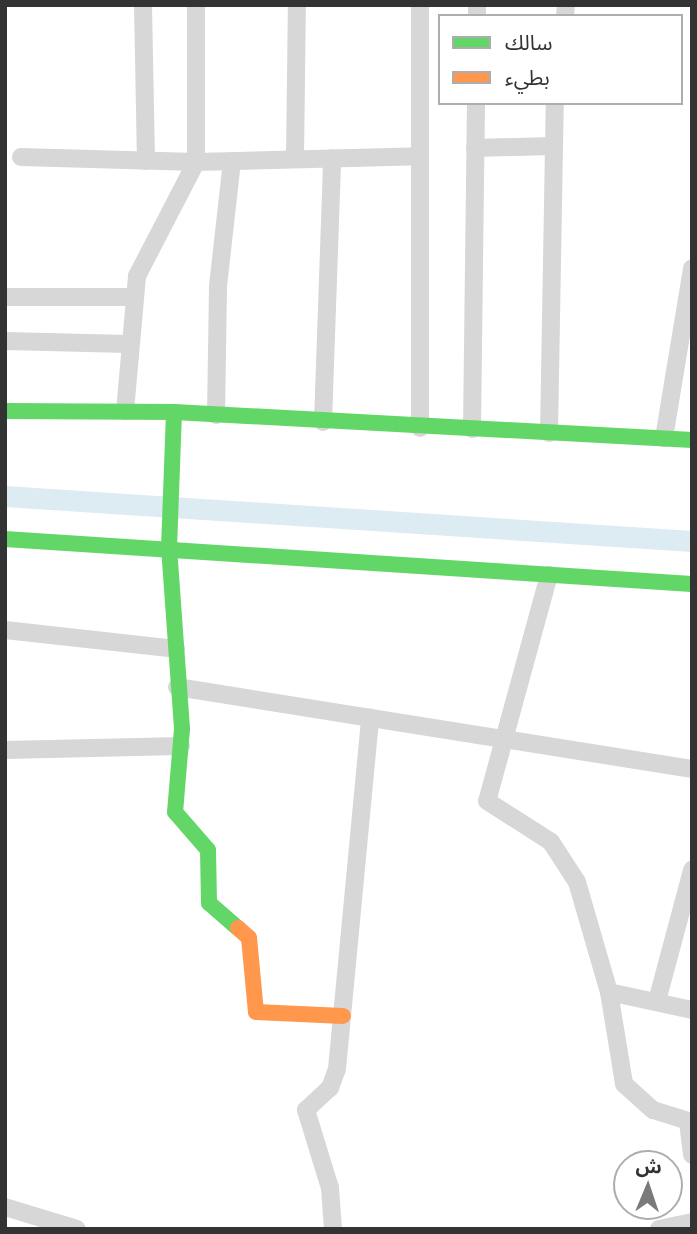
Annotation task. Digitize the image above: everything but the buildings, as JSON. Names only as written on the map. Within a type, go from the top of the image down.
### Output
[{"type":"street","points":[[143,5],[146,161]]},
{"type":"street","points":[[125,411],[132,297],[143,262],[196,162],[196,5]]},
{"type":"street","points":[[295,159],[297,5]]},
{"type":"street","points":[[419,5],[420,428]]},
{"type":"street","points":[[472,429],[476,105]]},
{"type":"street","points":[[549,433],[551,146],[555,105]]},
{"type":"street","points":[[475,148],[551,146]]},
{"type":"street","points":[[21,157],[232,162],[419,156]]},
{"type":"street","points":[[323,422],[332,158]]},
{"type":"street","points":[[216,415],[218,286],[232,162]]},
{"type":"street","points":[[664,438],[692,268]]},
{"type":"street","points":[[5,297],[132,297]]},
{"type":"street","points":[[5,341],[129,344]]},
{"type":"street","points":[[5,411],[174,412],[420,428],[692,440]]},
{"type":"street","points":[[174,412],[169,547],[181,746],[175,812],[208,850],[209,903],[249,938],[254,1010],[344,1016]]},
{"type":"street","points":[[5,539],[169,547],[692,584]]},
{"type":"street","points":[[548,575],[487,801],[543,835],[565,860],[591,920],[609,992],[624,1084],[653,1110],[690,1122],[692,1155]]},
{"type":"street","points":[[5,630],[176,649]]},
{"type":"street","points":[[177,687],[692,769]]},
{"type":"street","points":[[333,1229],[330,1188],[306,1110],[334,1082],[344,1016],[370,718]]},
{"type":"street","points":[[5,750],[181,746]]},
{"type":"street","points":[[657,1001],[692,870]]},
{"type":"street","points":[[609,992],[692,1010]]},
{"type":"street","points":[[5,1207],[77,1229]]},
{"type":"street","points":[[659,1229],[692,1222]]},
{"type":"waterway","points":[[5,496],[692,541]]},
{"type":"traffic: fast","points":[[5,411],[174,412],[692,440]]},
{"type":"traffic: fast","points":[[174,412],[169,547],[182,729],[175,812],[208,850],[209,903],[238,928]]},
{"type":"traffic: fast","points":[[5,539],[692,584]]},
{"type":"traffic: slow","points":[[238,928],[249,938],[256,1012],[343,1016]]}]
